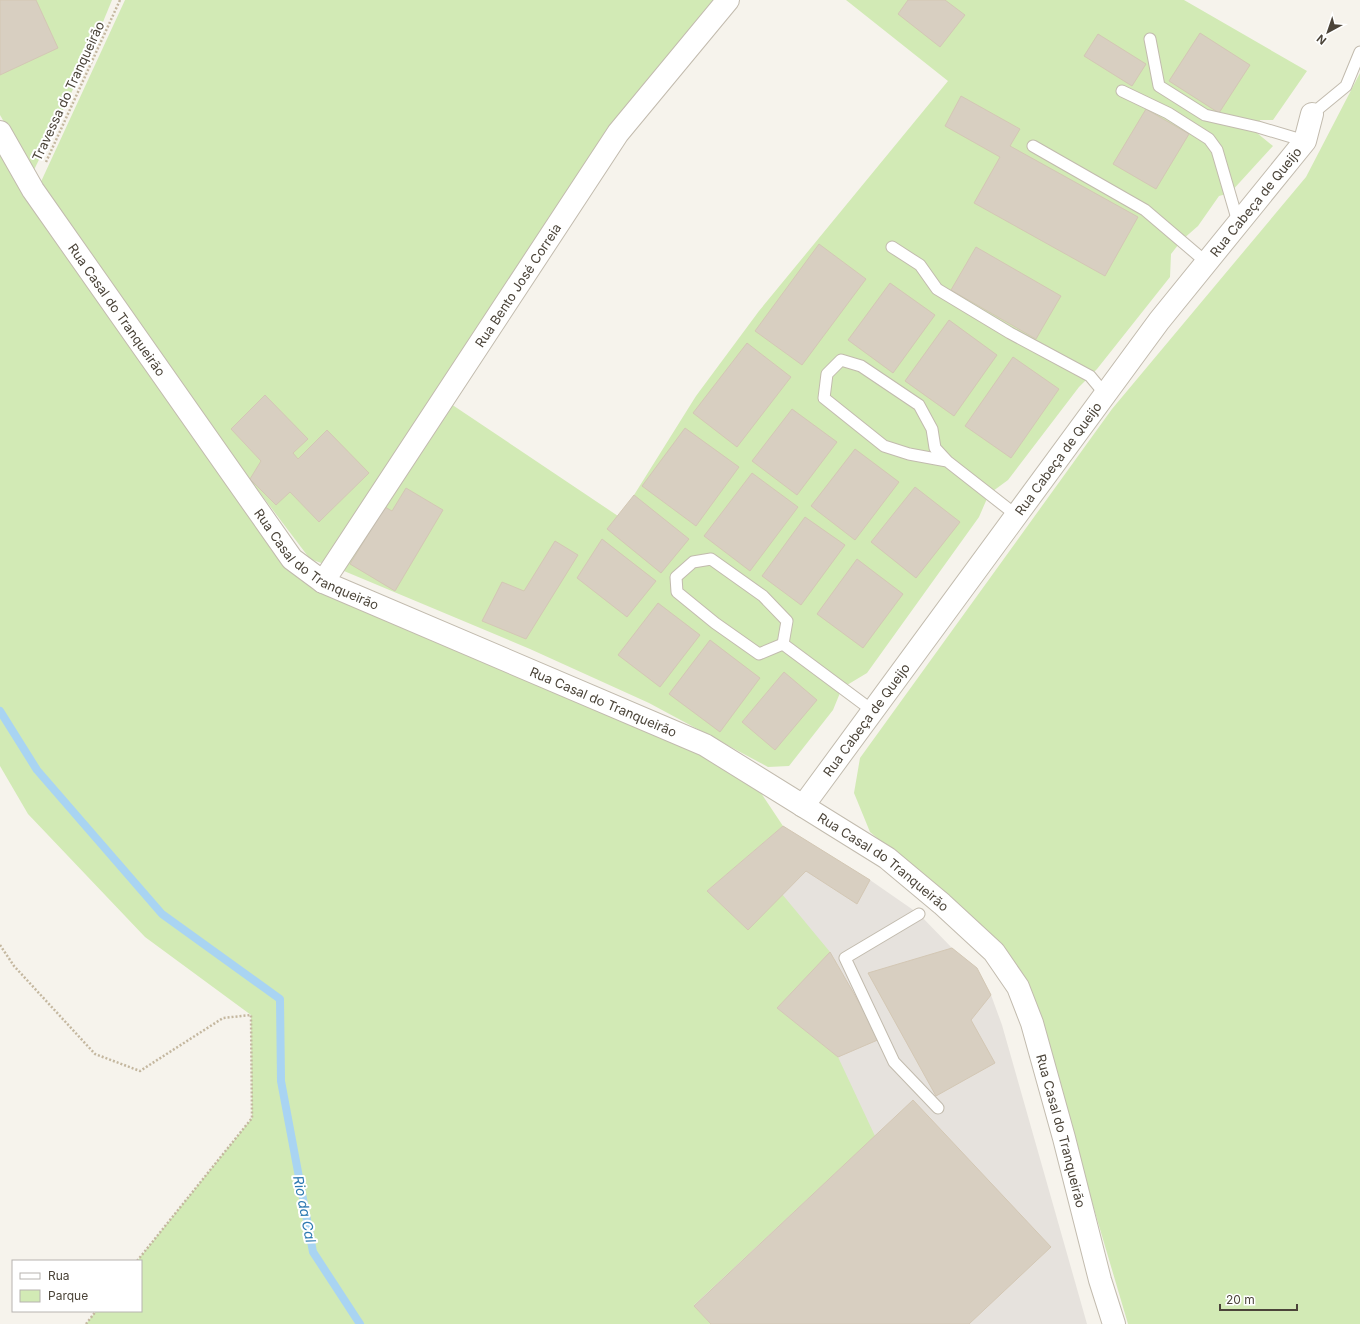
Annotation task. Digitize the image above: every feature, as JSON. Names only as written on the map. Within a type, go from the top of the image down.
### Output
[{"type":"street","name":"Rua Bento José Correia","points":[[323,582],[618,133],[728,0]]},
{"type":"street","name":"Rua Cabeça de Queijo","points":[[803,806],[1159,321],[1305,141],[1312,114]]},
{"type":"street","name":"Rua Casal do Tranqueirão","points":[[0,132],[33,190],[292,559],[323,582],[705,745],[887,858],[942,904],[994,952],[1018,987],[1034,1030],[1064,1138],[1100,1280],[1114,1324]]},
{"type":"lane","points":[[1150,40],[1159,86],[1204,115],[1258,127],[1305,141]]},
{"type":"lane","points":[[1312,114],[1346,86],[1360,52]]},
{"type":"lane","points":[[1122,91],[1168,113],[1209,139],[1217,150],[1238,222]]},
{"type":"lane","points":[[1033,146],[1145,210],[1206,262]]},
{"type":"lane","points":[[892,247],[920,265],[938,289],[1010,333],[1090,376],[1105,394]]},
{"type":"lane","points":[[947,461],[909,454],[884,446],[824,398],[827,374],[841,360],[861,366],[918,405],[932,429],[935,448],[947,461],[1016,515]]},
{"type":"lane","points":[[710,560],[763,596],[787,621],[783,644],[759,654],[715,623],[677,592],[676,577],[693,562],[710,560]]},
{"type":"lane","points":[[783,644],[872,711]]},
{"type":"lane","points":[[919,914],[845,958],[894,1062],[938,1108]]},
{"type":"path","name":"Travessa do Tranqueirão","points":[[33,190],[120,0]]},
{"type":"path","points":[[0,945],[14,966],[95,1054],[140,1071],[223,1018],[251,1015],[252,1118],[137,1260]]},
{"type":"path","points":[[86,1324],[95,1312]]},
{"type":"shaded area","points":[[783,826],[870,880],[919,914],[952,948],[977,968],[991,995],[1002,1025],[1087,1324],[585,1324],[707,891]]},
{"type":"green space","points":[[0,0],[112,0],[89,56],[33,172],[0,115]]},
{"type":"green space","points":[[125,0],[721,0],[324,564],[310,559],[213,431],[39,186]]},
{"type":"green space","points":[[846,0],[1184,0],[1307,71],[1273,120],[1260,120],[1257,133],[1273,146],[1230,193],[1219,196],[1198,226],[1182,240],[1171,254],[1170,277],[1097,369],[1079,387],[1008,480],[989,494],[979,517],[867,673],[842,688],[833,710],[789,766],[768,767],[649,703],[530,649],[344,571],[390,493],[448,402],[618,516],[634,495],[696,396],[759,311],[948,81]]},
{"type":"green space","points":[[1360,73],[1360,1324],[1128,1324],[1030,992],[946,896],[870,832],[854,793],[860,758],[1112,409],[1306,177]]},
{"type":"green space","points":[[0,151],[286,564],[701,748],[753,781],[783,826],[707,891],[748,930],[782,894],[830,952],[777,1008],[838,1057],[875,1136],[694,1305],[711,1324],[86,1324],[95,1312],[142,1312],[142,1260],[138,1260],[252,1118],[251,1015],[145,937],[28,814],[0,766]]},
{"type":"building","points":[[0,0],[36,0],[58,48],[0,75]]},
{"type":"building","points":[[908,0],[945,0],[965,15],[940,47],[898,14]]},
{"type":"building","points":[[1200,33],[1250,65],[1219,113],[1169,81]]},
{"type":"building","points":[[1098,34],[1146,64],[1132,86],[1084,56]]},
{"type":"building","points":[[961,96],[1020,129],[1010,146],[1138,217],[1105,276],[974,203],[1000,157],[945,126]]},
{"type":"building","points":[[1146,109],[1189,134],[1156,189],[1113,164]]},
{"type":"building","points":[[819,244],[866,279],[802,365],[755,331]]},
{"type":"building","points":[[976,247],[1061,296],[1036,339],[951,290]]},
{"type":"building","points":[[890,283],[935,315],[893,373],[848,340]]},
{"type":"building","points":[[949,320],[997,355],[954,416],[905,381]]},
{"type":"building","points":[[747,343],[791,377],[737,447],[693,413]]},
{"type":"building","points":[[1013,357],[1059,389],[1011,458],[965,426]]},
{"type":"building","points":[[265,395],[308,439],[293,453],[298,459],[327,430],[369,473],[319,522],[290,492],[276,505],[250,479],[261,461],[231,429]]},
{"type":"building","points":[[792,409],[837,442],[797,495],[752,461]]},
{"type":"building","points":[[685,428],[739,467],[696,526],[642,486]]},
{"type":"building","points":[[855,449],[899,482],[855,540],[811,506]]},
{"type":"building","points":[[752,473],[798,507],[750,571],[704,536]]},
{"type":"building","points":[[915,487],[960,522],[916,578],[871,542]]},
{"type":"building","points":[[406,488],[443,510],[395,591],[350,564],[385,507],[392,511]]},
{"type":"building","points":[[634,495],[689,539],[661,573],[607,529]]},
{"type":"building","points":[[805,517],[845,545],[801,605],[762,576]]},
{"type":"building","points":[[602,539],[656,581],[627,617],[577,578]]},
{"type":"building","points":[[555,541],[578,555],[526,639],[482,621],[502,582],[524,591]]},
{"type":"building","points":[[857,559],[903,594],[863,648],[817,614]]},
{"type":"building","points":[[658,603],[700,635],[660,687],[618,655]]},
{"type":"building","points":[[710,640],[760,678],[720,732],[669,694]]},
{"type":"building","points":[[784,672],[817,700],[775,750],[742,722]]},
{"type":"building","points":[[783,826],[870,880],[857,904],[806,871],[748,930],[707,891]]},
{"type":"building","points":[[952,948],[977,968],[991,995],[971,1020],[995,1063],[936,1096],[868,973]]},
{"type":"building","points":[[830,952],[880,1039],[838,1057],[777,1008]]},
{"type":"building","points":[[913,1100],[1051,1247],[969,1324],[711,1324],[694,1306]]},
{"type":"waterway","name":"Rio da Cal","points":[[0,711],[37,770],[162,914],[280,999],[281,1081],[313,1252],[360,1324]]}]
